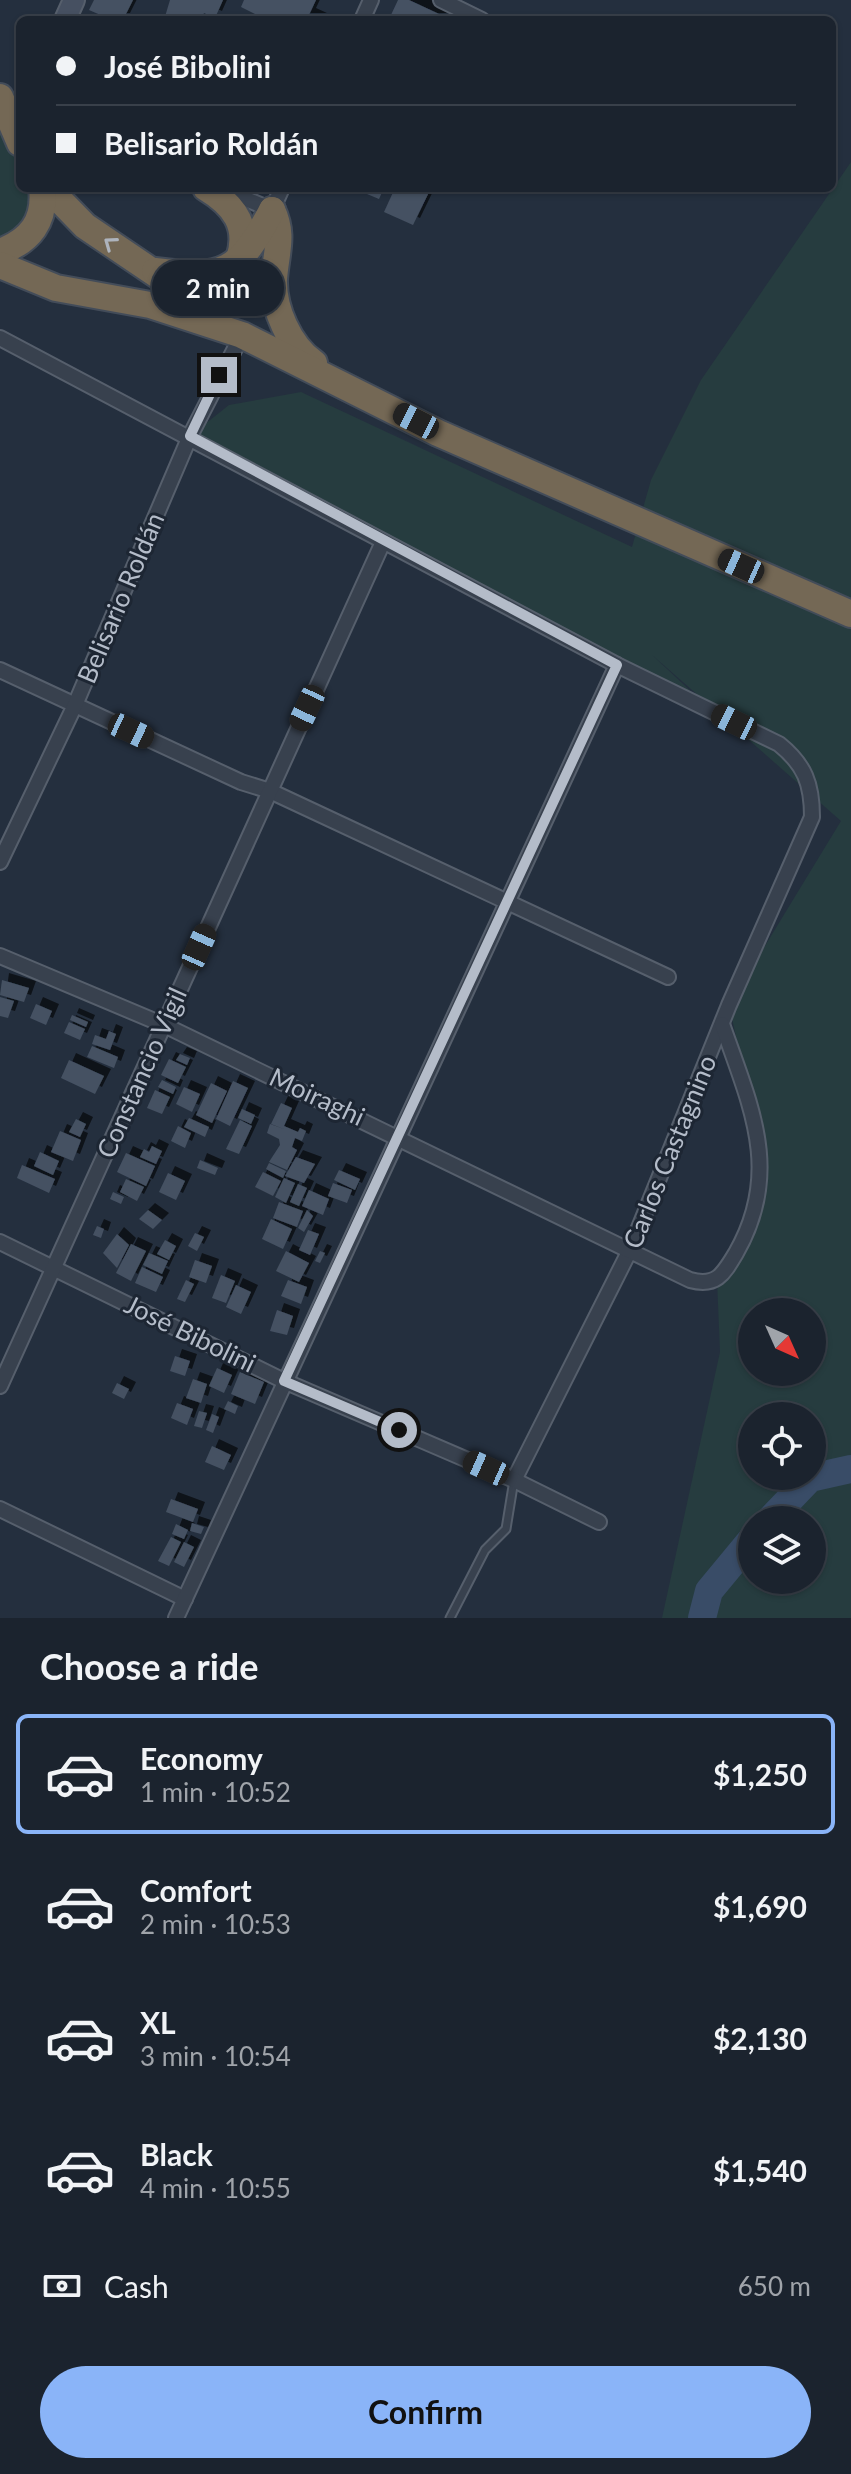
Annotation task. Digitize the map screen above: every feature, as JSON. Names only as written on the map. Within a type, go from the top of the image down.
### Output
[{"type":"highway","points":[[0,97],[16,135]]},
{"type":"highway","points":[[0,120],[16,139]]},
{"type":"highway","points":[[0,252],[30,236],[38,224],[44,192]]},
{"type":"highway","points":[[49,192],[85,226],[269,348]]},
{"type":"highway","points":[[213,192],[226,200],[240,221],[244,244],[239,260]]},
{"type":"highway","points":[[148,270],[210,274],[239,260],[254,244],[277,199]]},
{"type":"highway","points":[[277,199],[281,234],[274,281],[289,337],[303,356],[350,387]]},
{"type":"highway","points":[[0,265],[56,288],[150,305],[242,335],[438,433],[851,614]]},
{"type":"street","points":[[441,0],[474,16]]},
{"type":"street","points":[[241,192],[277,199]]},
{"type":"street","name":"Belisario Roldán","points":[[0,862],[75,705],[190,436],[242,335]]},
{"type":"street","points":[[0,338],[617,665],[176,1618]]},
{"type":"street","name":"Constancio Vigil","points":[[0,1386],[56,1269],[383,542]]},
{"type":"street","name":"Carlos Castagnino","points":[[514,1480],[630,1250],[722,1024],[812,817],[812,793],[797,758],[779,744],[617,665]]},
{"type":"street","points":[[0,670],[241,782],[270,791],[505,904],[668,977]]},
{"type":"street","name":"Moiraghi","points":[[0,956],[164,1025],[399,1136],[690,1280],[706,1284],[717,1280],[747,1233],[761,1178],[757,1125],[722,1024]]},
{"type":"street","name":"José Bibolini","points":[[0,1242],[284,1381],[514,1480],[599,1522]]},
{"type":"street","points":[[0,1509],[185,1599]]},
{"type":"lane","points":[[450,1618],[485,1550],[506,1529],[514,1480]]},
{"type":"green space","points":[[0,133],[16,155],[16,192],[33,192],[34,195],[20,232],[0,241]]},
{"type":"green space","points":[[851,162],[851,1618],[662,1618],[720,1352],[717,1280],[747,1233],[761,1149],[729,1005],[841,821],[651,654],[712,711],[190,436],[229,405],[301,392],[632,547],[651,480],[701,380],[830,192],[836,192],[836,184]]},
{"type":"building","points":[[94,0],[133,0],[125,16],[103,16],[89,10]]},
{"type":"building","points":[[170,0],[223,0],[216,16],[204,13],[203,16],[165,16]]},
{"type":"building","points":[[244,0],[316,0],[311,16],[257,16],[241,7]]},
{"type":"building","points":[[398,0],[409,0],[443,16],[393,16]]},
{"type":"building","points":[[368,192],[382,192],[379,199]]},
{"type":"building","points":[[393,192],[429,192],[413,225],[384,212]]},
{"type":"building","points":[[2,980],[29,988],[24,1002],[0,995]]},
{"type":"building","points":[[0,997],[14,1001],[8,1018],[0,1016]]},
{"type":"building","points":[[36,1004],[52,1011],[46,1025],[30,1018]]},
{"type":"building","points":[[72,1015],[88,1022],[86,1027],[70,1020]]},
{"type":"building","points":[[69,1022],[85,1029],[80,1040],[64,1033]]},
{"type":"building","points":[[109,1031],[116,1034],[110,1050],[92,1044],[95,1035],[106,1039]]},
{"type":"building","points":[[92,1046],[118,1057],[114,1068],[87,1057]]},
{"type":"building","points":[[180,1054],[190,1058],[187,1065],[176,1060]]},
{"type":"building","points":[[169,1059],[186,1067],[178,1083],[161,1075]]},
{"type":"building","points":[[69,1060],[104,1076],[95,1094],[61,1078]]},
{"type":"building","points":[[162,1080],[176,1087],[173,1094],[158,1087]]},
{"type":"building","points":[[233,1081],[248,1088],[230,1126],[216,1119]]},
{"type":"building","points":[[211,1083],[227,1091],[212,1123],[196,1115]]},
{"type":"building","points":[[184,1087],[200,1094],[192,1112],[176,1104]]},
{"type":"building","points":[[155,1090],[170,1097],[162,1114],[147,1108]]},
{"type":"building","points":[[281,1103],[292,1108],[284,1126],[298,1132],[300,1128],[306,1131],[302,1141],[295,1138],[292,1147],[297,1150],[287,1170],[269,1162],[280,1145],[279,1139],[267,1133],[270,1124],[284,1129],[271,1124]]},
{"type":"building","points":[[242,1109],[255,1115],[251,1124],[238,1118]]},
{"type":"building","points":[[189,1118],[209,1127],[205,1137],[184,1127]]},
{"type":"building","points":[[76,1119],[86,1124],[80,1137],[69,1132]]},
{"type":"building","points":[[240,1120],[252,1126],[239,1154],[226,1149]]},
{"type":"building","points":[[178,1126],[191,1133],[185,1148],[171,1141]]},
{"type":"building","points":[[60,1131],[81,1140],[73,1161],[51,1152]]},
{"type":"building","points":[[152,1146],[162,1151],[156,1164],[140,1157],[144,1149],[149,1152]]},
{"type":"building","points":[[40,1152],[59,1161],[53,1175],[34,1166]]},
{"type":"building","points":[[126,1153],[155,1166],[146,1186],[117,1172]]},
{"type":"building","points":[[296,1157],[315,1164],[304,1183],[285,1176]]},
{"type":"building","points":[[200,1160],[218,1168],[215,1175],[197,1168]]},
{"type":"building","points":[[269,1163],[286,1171],[283,1178],[266,1169]]},
{"type":"building","points":[[22,1165],[55,1179],[49,1193],[17,1178]]},
{"type":"building","points":[[339,1170],[360,1179],[355,1190],[334,1180]]},
{"type":"building","points":[[263,1172],[281,1181],[273,1196],[255,1187]]},
{"type":"building","points":[[168,1173],[185,1181],[176,1200],[159,1192]]},
{"type":"building","points":[[284,1178],[295,1183],[286,1203],[275,1197]]},
{"type":"building","points":[[126,1179],[144,1187],[137,1201],[120,1192]]},
{"type":"building","points":[[333,1183],[352,1190],[347,1203],[328,1196]]},
{"type":"building","points":[[298,1184],[307,1188],[299,1206],[290,1202]]},
{"type":"building","points":[[309,1190],[329,1199],[323,1215],[302,1206]]},
{"type":"building","points":[[113,1192],[124,1197],[121,1204],[110,1199]]},
{"type":"building","points":[[279,1202],[303,1211],[297,1227],[273,1218]]},
{"type":"building","points":[[148,1210],[162,1220],[153,1229],[139,1219]]},
{"type":"building","points":[[307,1210],[313,1216],[304,1232],[298,1228]]},
{"type":"building","points":[[271,1219],[292,1229],[283,1249],[262,1239]]},
{"type":"building","points":[[97,1226],[104,1229],[101,1238],[93,1235]]},
{"type":"building","points":[[308,1230],[319,1234],[310,1255],[299,1250]]},
{"type":"building","points":[[195,1233],[204,1237],[197,1251],[188,1246]]},
{"type":"building","points":[[117,1234],[129,1245],[117,1268],[103,1253]]},
{"type":"building","points":[[165,1240],[176,1246],[169,1260],[157,1254]]},
{"type":"building","points":[[131,1244],[146,1251],[131,1281],[116,1273]]},
{"type":"building","points":[[286,1251],[309,1263],[299,1282],[276,1271]]},
{"type":"building","points":[[320,1251],[325,1253],[320,1263],[315,1261]]},
{"type":"building","points":[[149,1253],[168,1261],[162,1274],[143,1265]]},
{"type":"building","points":[[195,1260],[212,1266],[206,1283],[189,1277]]},
{"type":"building","points":[[142,1267],[163,1277],[156,1292],[135,1283]]},
{"type":"building","points":[[221,1275],[235,1281],[226,1303],[212,1298]]},
{"type":"building","points":[[186,1280],[194,1284],[185,1302],[177,1299]]},
{"type":"building","points":[[288,1280],[307,1287],[301,1304],[281,1296]]},
{"type":"building","points":[[236,1285],[251,1292],[241,1314],[226,1307]]},
{"type":"building","points":[[277,1310],[293,1316],[287,1335],[270,1331]]},
{"type":"building","points":[[175,1356],[190,1361],[185,1376],[170,1371]]},
{"type":"building","points":[[217,1368],[232,1375],[224,1393],[209,1386]]},
{"type":"building","points":[[240,1372],[264,1382],[255,1404],[231,1394]]},
{"type":"building","points":[[193,1379],[207,1384],[201,1403],[186,1398]]},
{"type":"building","points":[[117,1383],[129,1389],[124,1399],[112,1393]]},
{"type":"building","points":[[228,1401],[238,1406],[235,1414],[224,1409]]},
{"type":"building","points":[[177,1403],[193,1409],[187,1425],[171,1418]]},
{"type":"building","points":[[199,1411],[207,1413],[202,1428],[194,1426]]},
{"type":"building","points":[[212,1414],[219,1417],[213,1433],[206,1430]]},
{"type":"building","points":[[212,1446],[231,1455],[224,1470],[205,1462]]},
{"type":"building","points":[[171,1499],[198,1509],[193,1522],[166,1512]]},
{"type":"building","points":[[192,1523],[204,1527],[201,1534],[190,1531]]},
{"type":"building","points":[[176,1524],[188,1530],[184,1539],[172,1534]]},
{"type":"building","points":[[171,1537],[181,1542],[169,1566],[158,1561]]},
{"type":"building","points":[[184,1542],[194,1547],[184,1567],[174,1562]]},
{"type":"waterway","points":[[783,1506],[810,1478],[851,1469]]},
{"type":"waterway","points":[[702,1618],[709,1591],[738,1556]]},
{"type":"route","points":[[219,375],[190,436],[617,665],[284,1381],[399,1430]]}]
